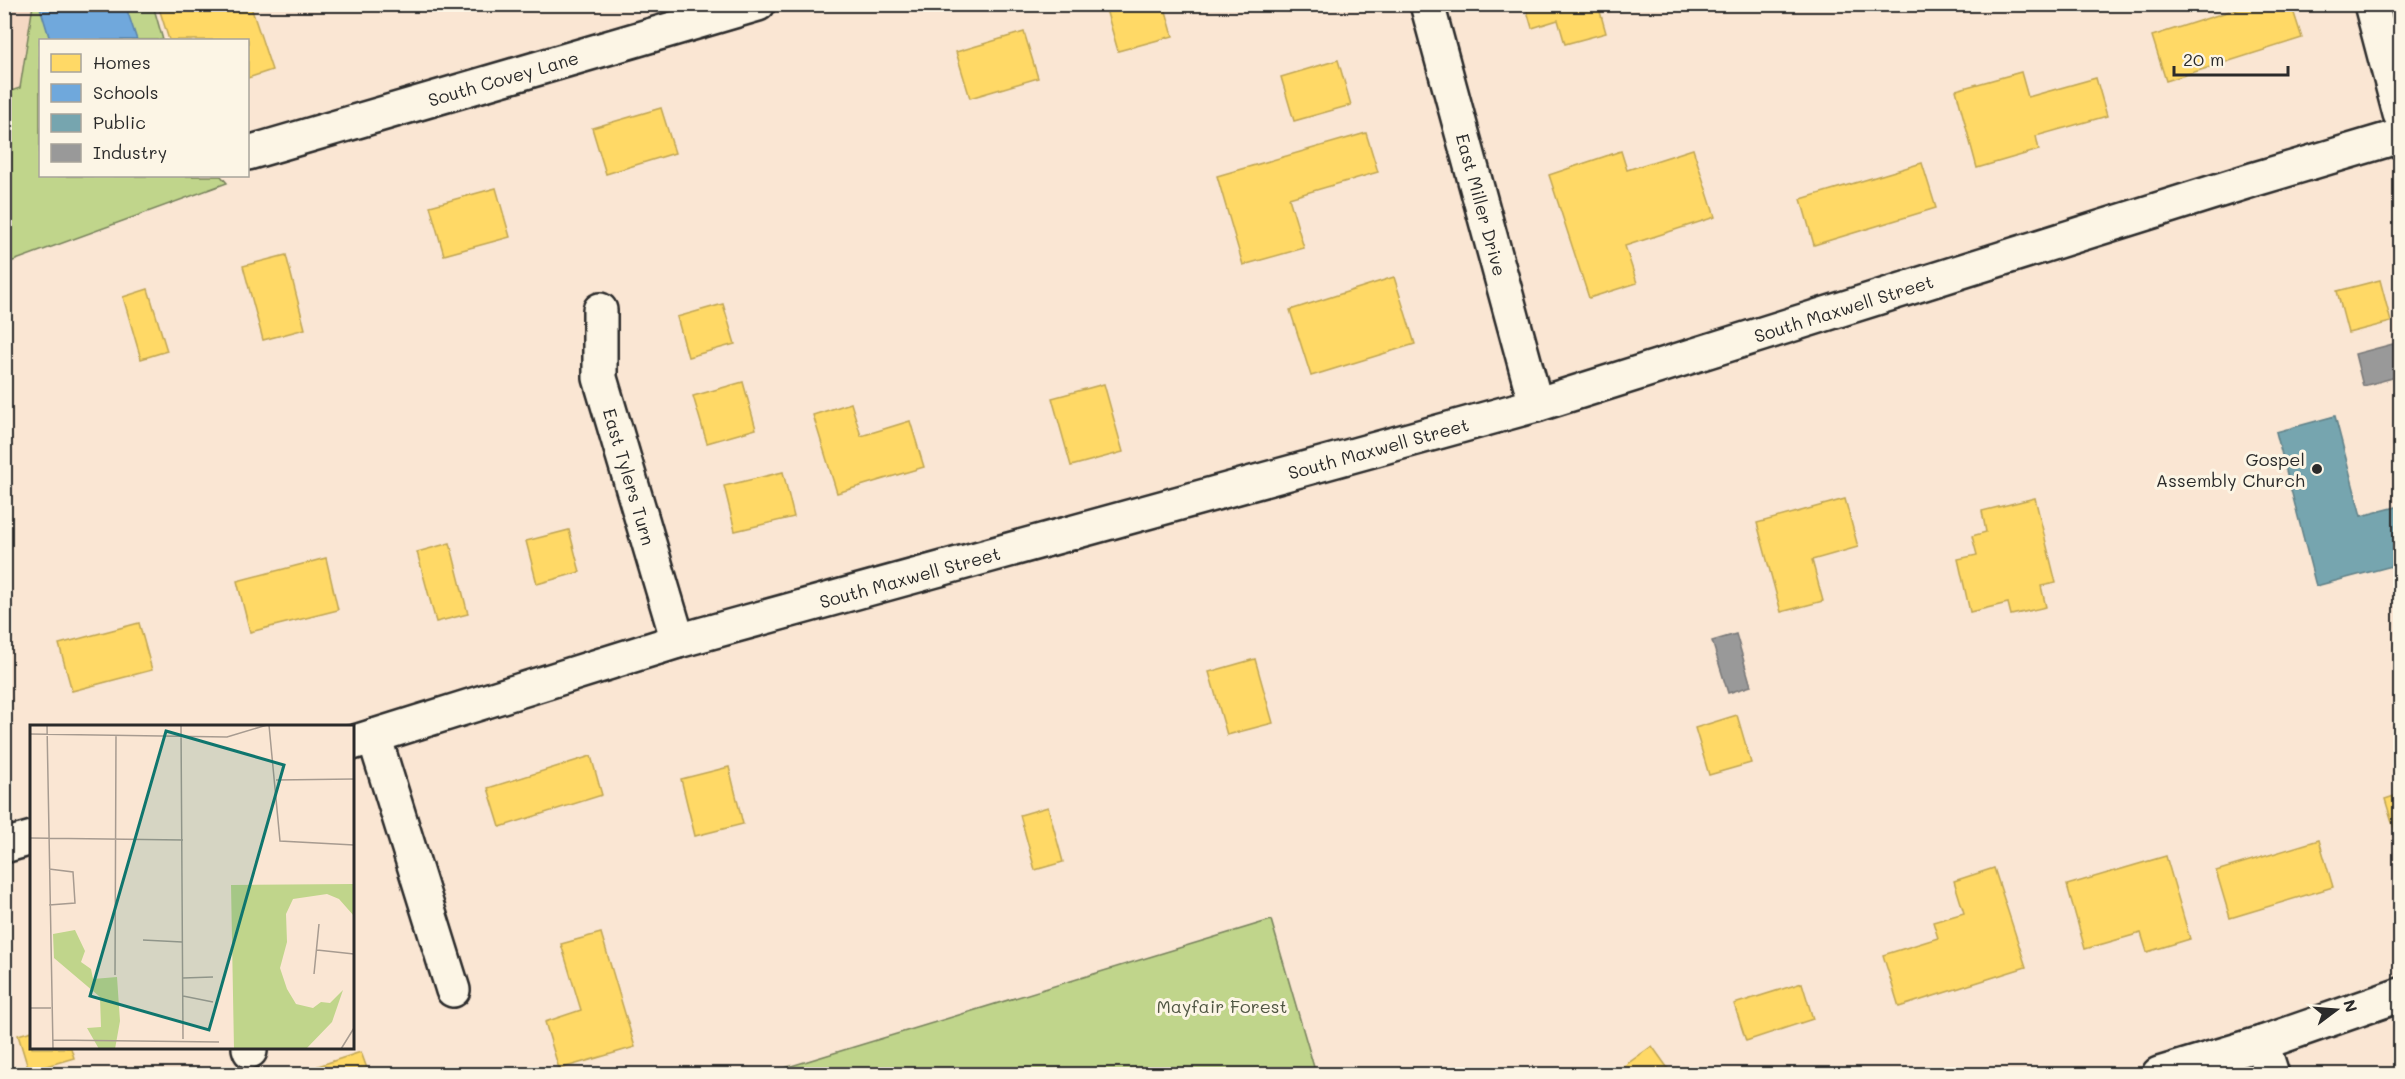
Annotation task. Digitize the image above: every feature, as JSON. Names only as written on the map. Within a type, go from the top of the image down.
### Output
[{"type":"street","name":"South Covey Lane","points":[[249,153],[758,4]]},
{"type":"street","name":"East Miller Drive","points":[[1427,4],[1536,405]]},
{"type":"street","points":[[2371,4],[2400,114]]},
{"type":"street","name":"South Maxwell Street","points":[[363,739],[678,641],[1536,405],[2240,183],[2400,136]]},
{"type":"street","name":"East Tylers Turn","points":[[600,310],[600,378],[678,641]]},
{"type":"street","points":[[363,739],[453,990]]},
{"type":"street","points":[[4,846],[30,839]]},
{"type":"street","points":[[2159,1074],[2262,1043],[2400,994]]},
{"type":"street","points":[[2262,1043],[2272,1074]]},
{"type":"shaded area","points":[[4,5],[132,5],[39,39],[39,177],[4,213]]},
{"type":"green space","points":[[33,5],[153,5],[163,39],[39,39],[39,177],[222,177],[227,183],[5,264],[5,93],[20,88]]},
{"type":"green space","name":"Mayfair Forest","points":[[1271,920],[1316,1074],[765,1074]]},
{"type":"building: Homes","points":[[250,4],[272,70],[249,78],[249,39],[169,39],[158,5]]},
{"type":"building: Homes","points":[[1109,4],[1164,4],[1173,36],[1118,51],[1105,6]]},
{"type":"building: Homes","points":[[1525,4],[1610,4],[1599,8],[1606,33],[1565,44],[1558,20],[1532,28]]},
{"type":"building: Homes","points":[[2252,4],[2291,4],[2302,38],[2166,81],[2152,36]]},
{"type":"building: Homes","points":[[1024,32],[1038,78],[970,98],[956,52]]},
{"type":"building: Homes","points":[[1338,60],[1351,105],[1294,121],[1281,77]]},
{"type":"building: Homes","points":[[2021,72],[2028,97],[2096,78],[2107,116],[2036,136],[2039,150],[1977,168],[1956,90]]},
{"type":"building: Homes","points":[[661,108],[675,153],[606,174],[592,128]]},
{"type":"building: Homes","points":[[1366,133],[1378,172],[1289,198],[1304,248],[1243,265],[1217,176]]},
{"type":"building: Homes","points":[[1693,149],[1715,217],[1625,246],[1637,283],[1589,298],[1549,175],[1621,151],[1627,170]]},
{"type":"building: Homes","points":[[1922,163],[1936,208],[1814,245],[1801,199]]},
{"type":"building: Homes","points":[[496,188],[510,237],[444,255],[430,206]]},
{"type":"building: Homes","points":[[286,255],[305,329],[263,340],[243,266]]},
{"type":"building: Homes","points":[[1394,277],[1415,344],[1311,376],[1290,310]]},
{"type":"building: Homes","points":[[2380,280],[2391,322],[2348,333],[2337,291]]},
{"type":"building: Homes","points":[[148,289],[167,351],[141,359],[123,297]]},
{"type":"building: Homes","points":[[723,304],[735,344],[688,357],[677,317]]},
{"type":"building: Homes","points":[[743,382],[756,429],[707,443],[693,396]]},
{"type":"building: Homes","points":[[1104,384],[1123,452],[1071,466],[1052,398]]},
{"type":"building: Homes","points":[[851,403],[861,436],[910,421],[924,467],[837,493],[813,415]]},
{"type":"building: Homes","points":[[783,472],[794,517],[735,531],[724,486]]},
{"type":"building: Homes","points":[[2035,498],[2056,583],[2041,586],[2046,607],[2011,615],[2008,603],[1970,612],[1958,559],[1977,555],[1972,536],[1986,532],[1982,511]]},
{"type":"building: Homes","points":[[1845,499],[1858,547],[1812,560],[1823,601],[1781,612],[1757,523]]},
{"type":"building: Homes","points":[[569,530],[580,572],[537,584],[526,541]]},
{"type":"building: Homes","points":[[450,543],[468,614],[436,622],[417,552]]},
{"type":"building: Homes","points":[[326,558],[338,610],[250,632],[237,581]]},
{"type":"building: Homes","points":[[139,623],[152,670],[72,691],[59,644]]},
{"type":"building: Homes","points":[[1255,659],[1273,723],[1227,735],[1209,672]]},
{"type":"building: Homes","points":[[1737,715],[1751,763],[1709,775],[1695,728]]},
{"type":"building: Homes","points":[[591,756],[602,795],[500,827],[488,788]]},
{"type":"building: Homes","points":[[729,767],[743,824],[695,836],[681,779]]},
{"type":"building: Homes","points":[[2400,794],[2400,848],[2385,799]]},
{"type":"building: Homes","points":[[1048,807],[1063,862],[1035,870],[1020,815]]},
{"type":"building: Homes","points":[[2319,840],[2333,887],[2230,918],[2216,871]]},
{"type":"building: Homes","points":[[2166,856],[2190,939],[2147,952],[2141,933],[2085,949],[2067,885]]},
{"type":"building: Homes","points":[[1994,868],[2026,967],[1899,1007],[1883,955],[1938,938],[1933,922],[1964,913],[1954,881]]},
{"type":"building: Homes","points":[[601,933],[635,1047],[559,1069],[545,1022],[581,1010],[561,944]]},
{"type":"building: Homes","points":[[1802,983],[1813,1019],[1746,1041],[1734,1004]]},
{"type":"building: Homes","points":[[30,1032],[30,1049],[71,1049],[74,1058],[29,1071],[18,1035]]},
{"type":"building: Homes","points":[[1652,1046],[1672,1074],[1613,1074]]},
{"type":"building: Homes","points":[[361,1052],[369,1074],[321,1074],[318,1066]]},
{"type":"building: Schools","points":[[39,4],[125,4],[137,39],[50,39]]},
{"type":"building: Public","name":"Gospel Assembly Church","points":[[2335,416],[2361,516],[2400,506],[2400,564],[2316,586],[2276,432]]},
{"type":"building: Industry","points":[[2393,344],[2400,376],[2363,386],[2355,354]]},
{"type":"building: Industry","points":[[1736,634],[1751,686],[1728,693],[1712,641]]},
{"type":"place","name":"Gospel Assembly Church","points":[[2317,469]]}]
